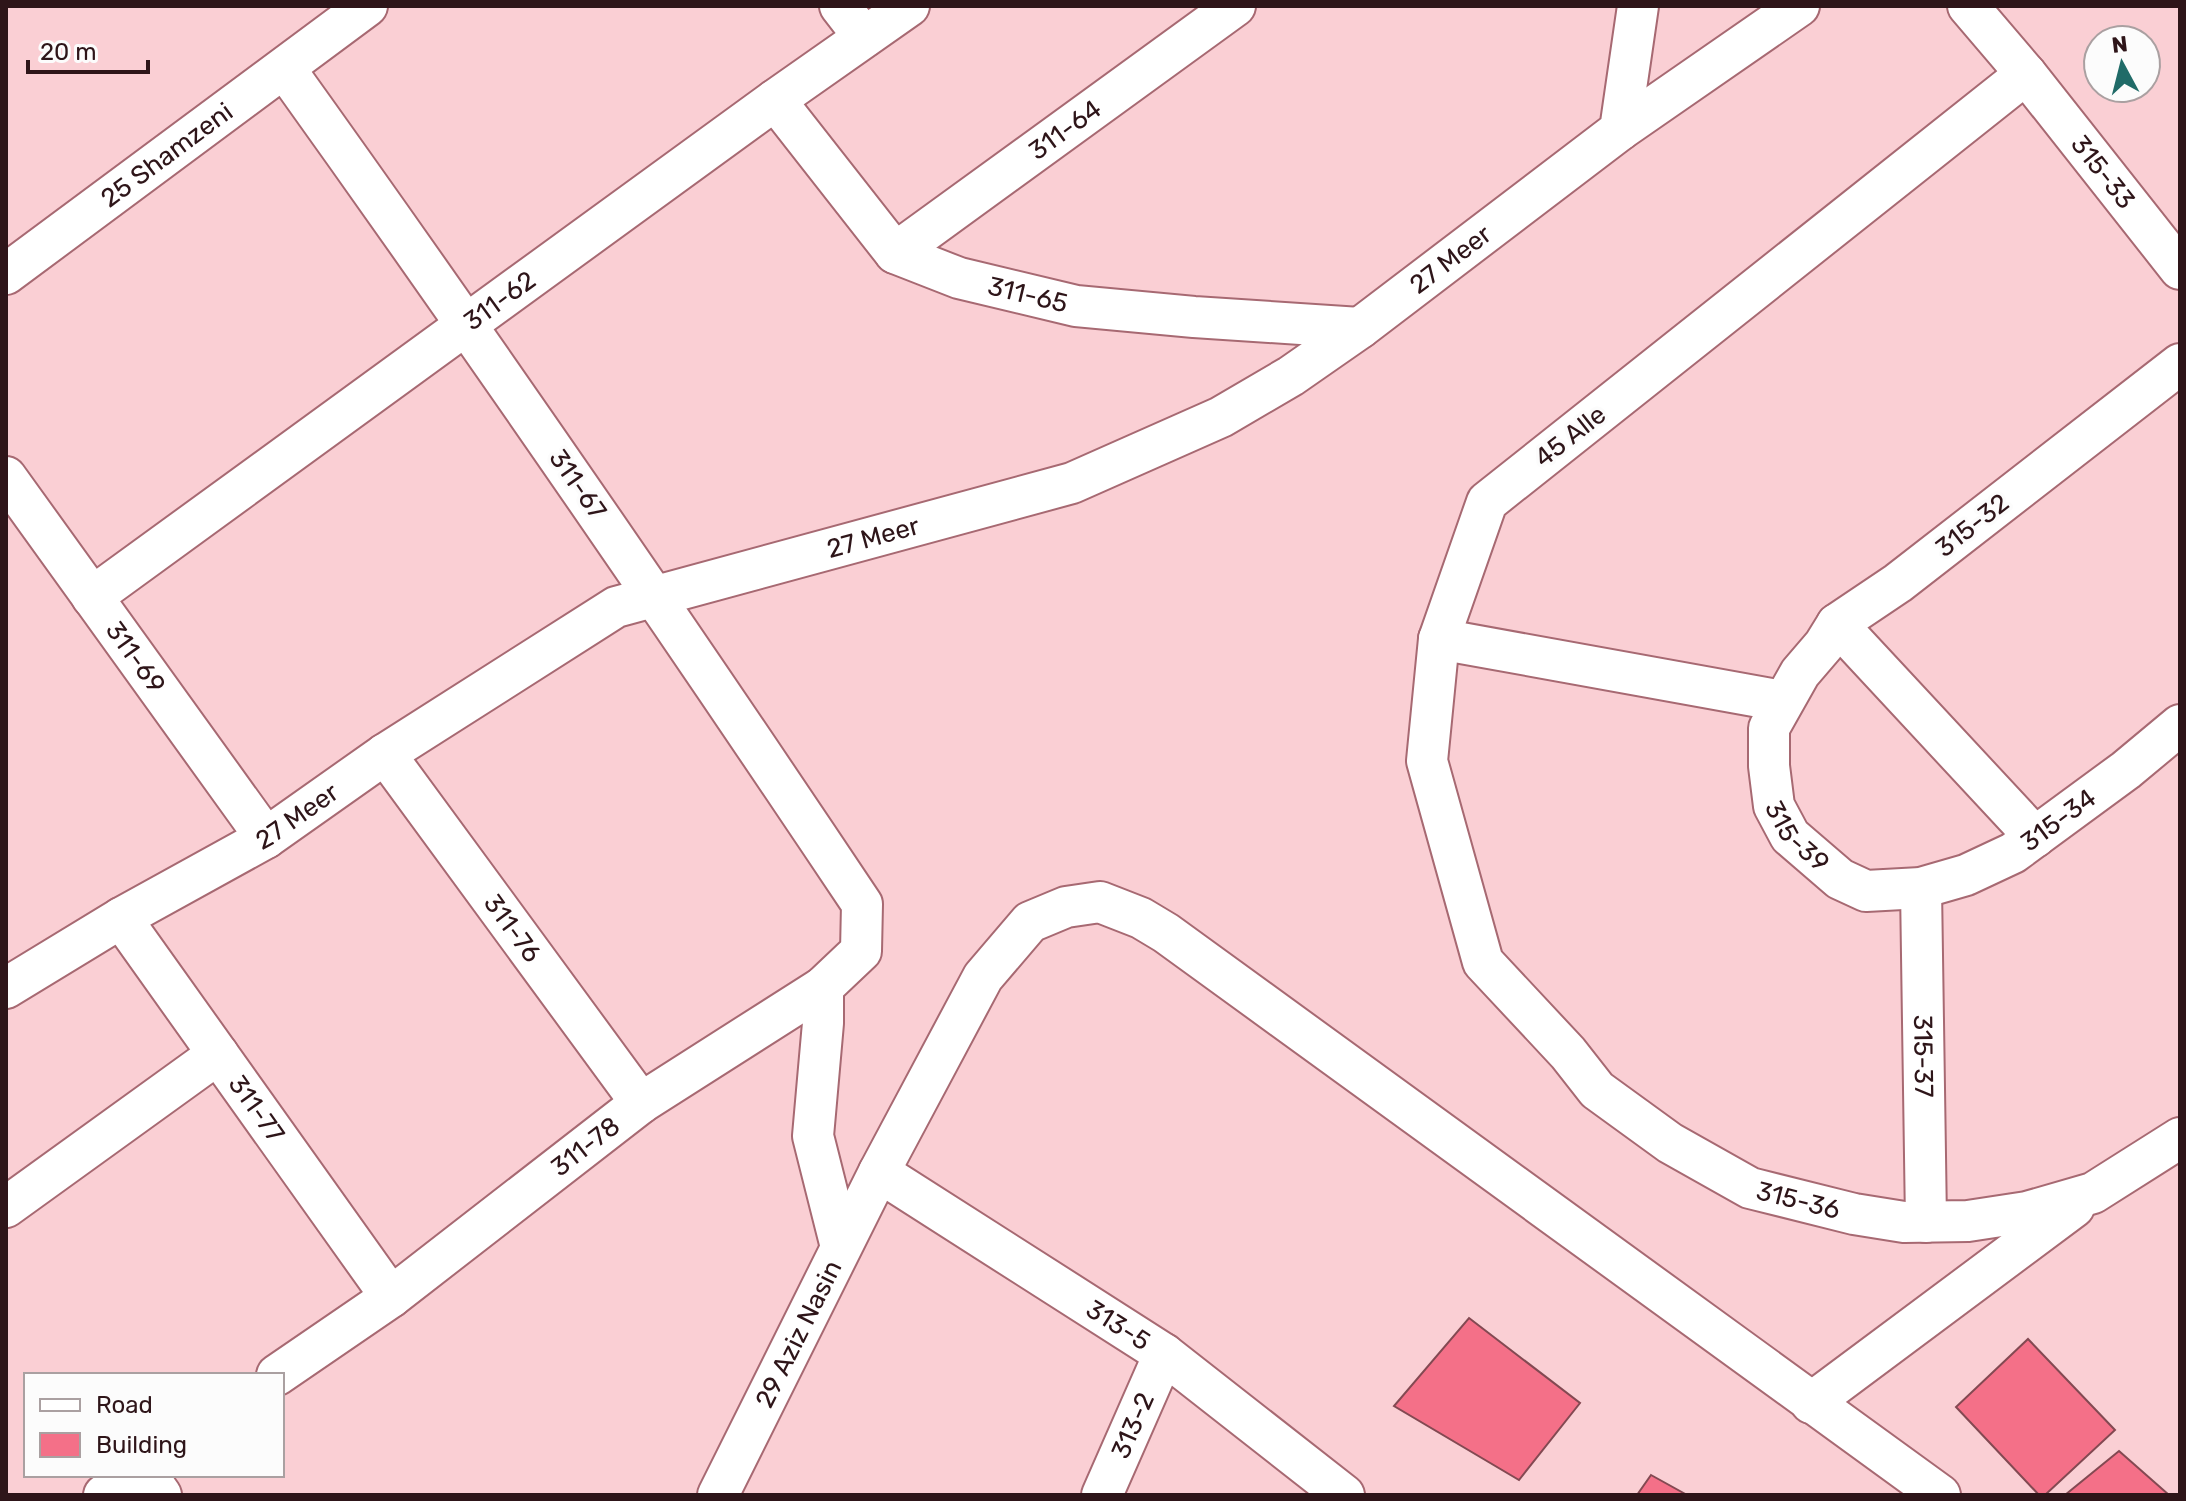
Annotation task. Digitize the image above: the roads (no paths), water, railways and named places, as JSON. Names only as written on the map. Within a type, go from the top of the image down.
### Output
[{"type":"street","name":"25 Shamzeni","points":[[6,274],[367,6]]},
{"type":"street","points":[[840,6],[864,37]]},
{"type":"street","name":"311-62","points":[[92,597],[909,6]]},
{"type":"street","name":"311-64","points":[[895,253],[1235,6]]},
{"type":"street","points":[[1620,130],[1638,6]]},
{"type":"street","points":[[1620,130],[1799,6]]},
{"type":"street","name":"315-33","points":[[1968,6],[2026,74],[2180,269]]},
{"type":"street","name":"311-67","points":[[285,69],[655,595],[862,904]]},
{"type":"street","name":"45 Alle","points":[[1483,962],[1427,761],[1439,639],[1487,502],[2026,74]]},
{"type":"street","points":[[775,100],[895,253]]},
{"type":"street","name":"27 Meer","points":[[6,988],[121,918],[266,838],[385,754],[616,607],[1072,483],[1221,417],[1291,376],[1360,328],[1620,130]]},
{"type":"street","name":"311-65","points":[[895,253],[959,278],[1076,306],[1360,328]]},
{"type":"street","name":"315-32","points":[[1782,701],[1837,624],[1898,583],[2180,364]]},
{"type":"street","name":"311-69","points":[[6,477],[266,838]]},
{"type":"street","points":[[1837,624],[2035,837]]},
{"type":"street","points":[[1439,639],[1782,701]]},
{"type":"street","name":"315-39","points":[[1782,701],[1769,728],[1769,766],[1774,806],[1790,836],[1840,879],[1866,891],[1921,888]]},
{"type":"street","name":"315-34","points":[[1921,888],[1966,875],[2013,853],[2126,770],[2180,725]]},
{"type":"street","name":"311-76","points":[[385,754],[641,1103]]},
{"type":"street","name":"315-37","points":[[1921,888],[1926,1222]]},
{"type":"street","name":"29 Aziz Nasin","points":[[718,1495],[879,1172],[983,977],[1030,922],[1066,907],[1100,902],[1141,918],[1166,933],[1940,1495]]},
{"type":"street","name":"311-78","points":[[280,1373],[391,1297],[641,1103],[823,987],[861,951],[862,904]]},
{"type":"street","name":"311-77","points":[[121,918],[391,1297]]},
{"type":"street","name":"315-36","points":[[1483,962],[1568,1053],[1597,1090],[1670,1143],[1750,1188],[1854,1214],[1904,1222],[1968,1221],[2027,1212],[2093,1193],[2180,1138]]},
{"type":"street","points":[[823,987],[823,1023],[813,1136],[841,1247]]},
{"type":"street","points":[[6,1207],[218,1054]]},
{"type":"street","name":"313-5","points":[[879,1172],[1164,1354],[1344,1495]]},
{"type":"street","points":[[1811,1403],[2093,1193]]},
{"type":"street","name":"313-2","points":[[1102,1495],[1164,1354]]},
{"type":"street","points":[[104,1495],[129,1477]]},
{"type":"street","points":[[148,1477],[161,1495]]}]
